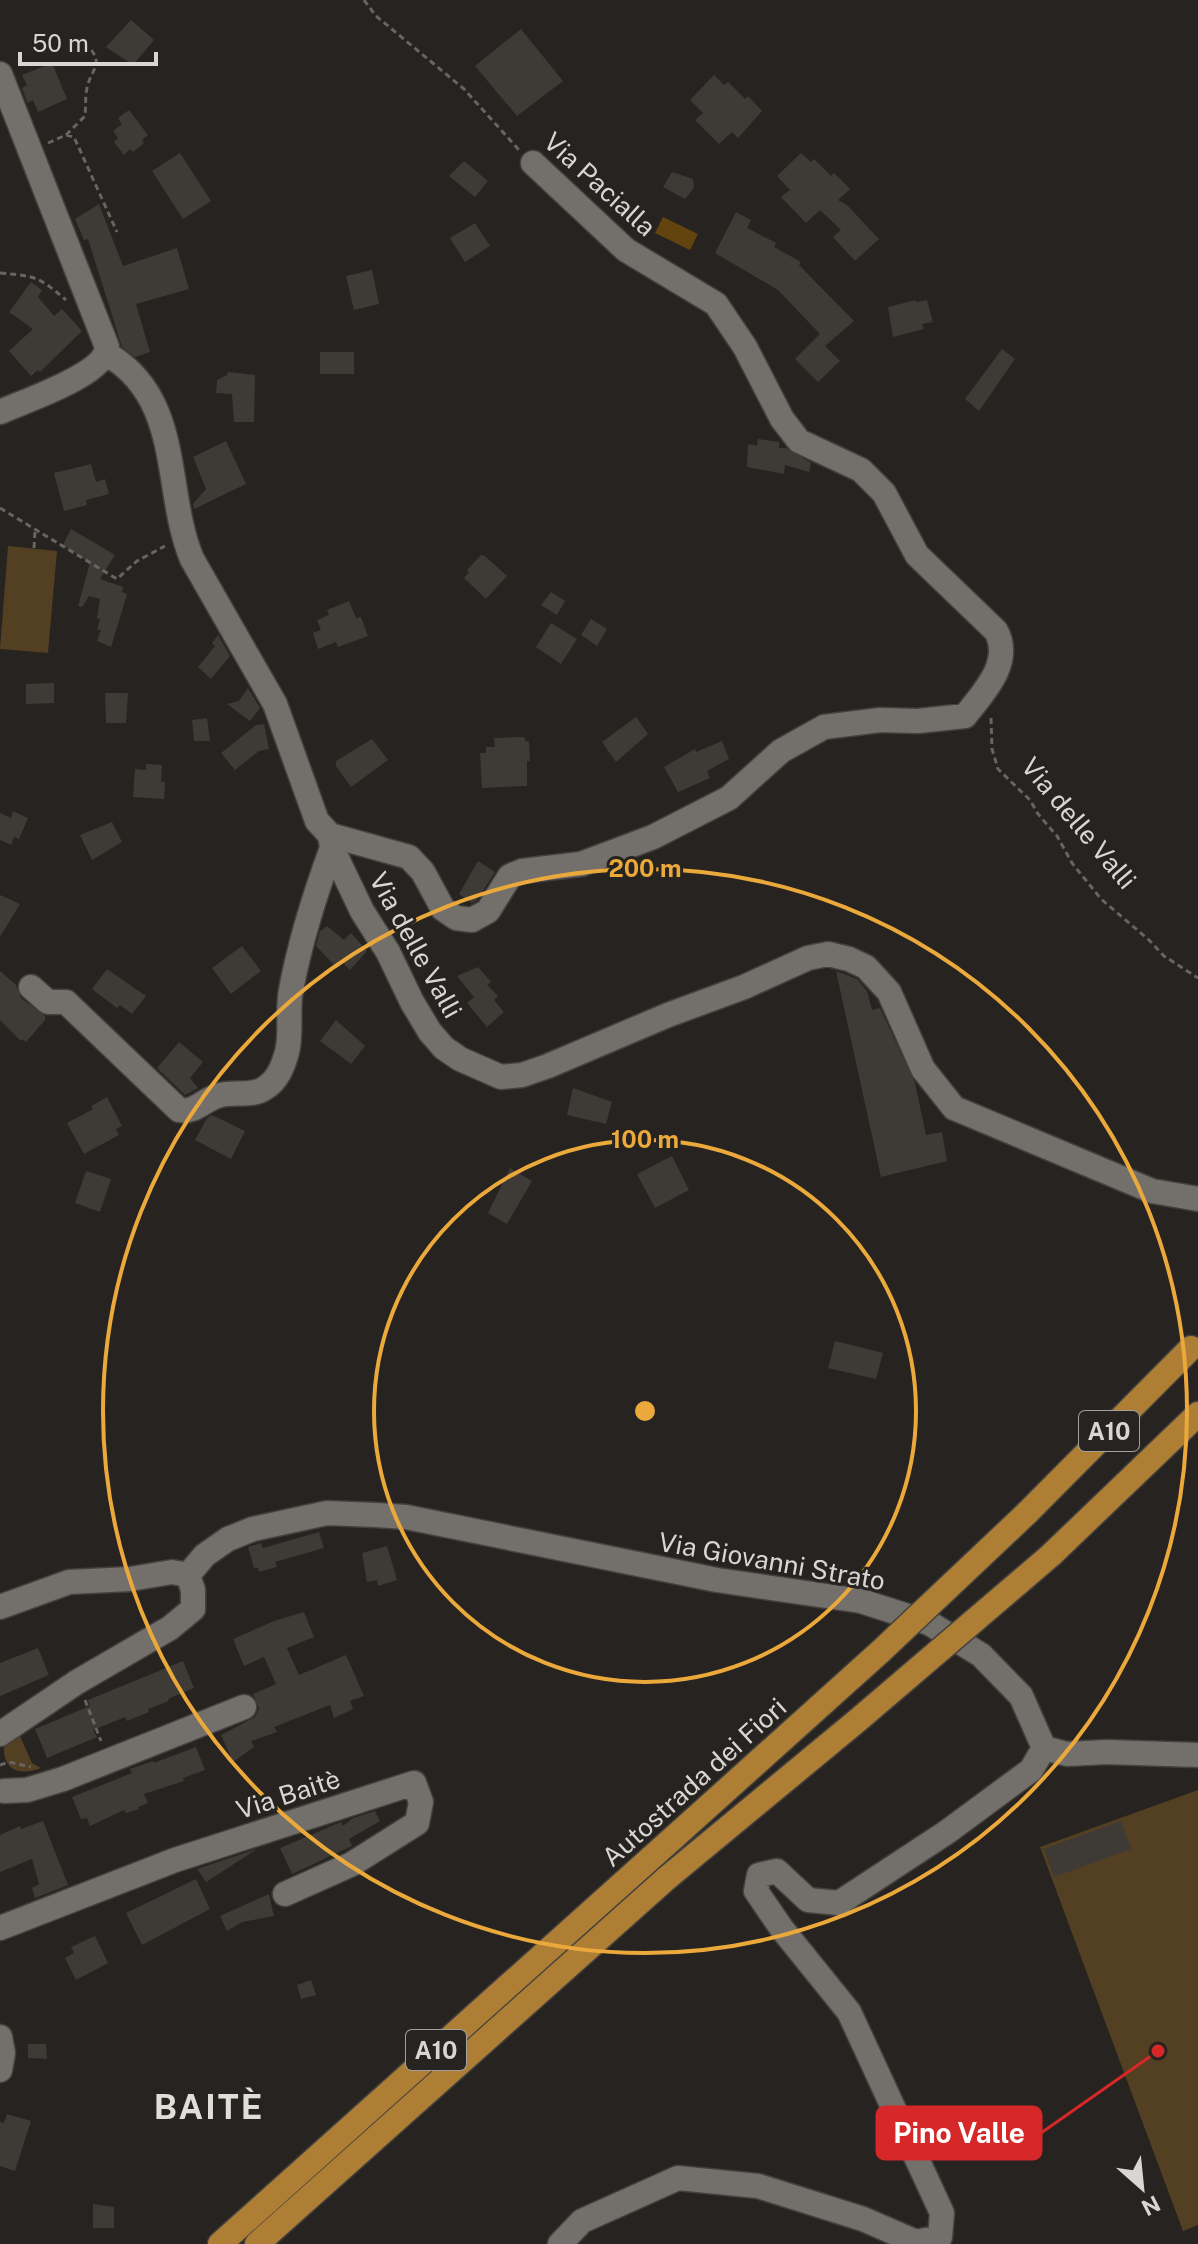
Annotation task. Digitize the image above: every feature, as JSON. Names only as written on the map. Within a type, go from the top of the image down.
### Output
[{"type":"highway","name":"Autostrada dei Fiori","points":[[220,2244],[881,1651],[1027,1513],[1191,1348]]},
{"type":"highway","name":"Autostrada dei Fiori","points":[[257,2244],[667,1878],[1051,1555],[1198,1414]]},
{"type":"street","points":[[0,74],[106,341],[107,354],[96,365],[52,391],[0,412]]},
{"type":"street","name":"Via Pacialla","points":[[533,163],[626,250],[716,304],[745,347],[782,419],[799,441],[861,470],[884,493],[917,555],[996,631],[1003,643],[1003,655]]},
{"type":"street","name":"Via delle Valli","points":[[107,354],[143,387],[166,432],[179,524],[192,559],[275,704],[317,821],[331,841],[362,911],[388,952],[412,1002],[444,1048],[460,1059],[501,1077],[522,1075],[744,987],[808,958],[828,954],[866,967],[889,992],[923,1069],[954,1108],[1152,1191],[1198,1199]]},
{"type":"street","name":"Via delle Valli","points":[[331,841],[409,857],[423,872],[443,909],[456,918],[472,920],[488,911],[510,876],[522,871],[581,864],[653,837],[729,798],[781,751],[824,727],[880,720],[918,721],[965,716],[990,685],[1003,655]]},
{"type":"street","points":[[31,987],[48,1002],[66,1002],[179,1110],[193,1110],[219,1095],[256,1093],[274,1081],[289,1047],[290,994],[331,841]]},
{"type":"street","name":"Via Giovanni Strato","points":[[188,1575],[205,1555],[228,1539],[253,1529],[327,1513],[421,1520],[717,1580],[861,1601],[929,1623],[981,1655],[1021,1696],[1044,1748]]},
{"type":"street","points":[[0,1607],[69,1582],[130,1579],[172,1572],[188,1575],[193,1590],[193,1609],[170,1628],[77,1682],[0,1734]]},
{"type":"street","points":[[1,1790],[27,1790],[63,1779],[244,1707]]},
{"type":"street","points":[[560,2244],[582,2221],[678,2178],[758,2186],[863,2219],[916,2242],[940,2237],[942,2213],[849,2012],[782,1929],[756,1891],[759,1875],[777,1871],[808,1900],[839,1903],[947,1832],[1031,1770],[1044,1748],[1067,1754],[1198,1755]]},
{"type":"street","name":"Via Baitè","points":[[0,1928],[175,1860],[414,1783],[421,1802],[417,1823],[352,1864],[285,1894]]},
{"type":"street","points":[[0,2037],[3,2053],[0,2070]]},
{"type":"path","name":"Via Pacialla","points":[[364,0],[376,16],[464,89],[503,135],[533,163]]},
{"type":"path","points":[[30,151],[66,135],[85,116],[86,92],[97,64],[96,55],[87,44]]},
{"type":"path","points":[[66,135],[74,137],[78,143],[117,232]]},
{"type":"path","points":[[0,273],[42,279],[66,300]]},
{"type":"path","points":[[0,508],[117,579],[137,561],[184,540]]},
{"type":"path","points":[[34,548],[35,531]]},
{"type":"path","name":"Via delle Valli","points":[[992,711],[992,749],[998,769],[1030,800],[1057,836],[1072,863],[1101,899],[1164,956],[1198,978]]},
{"type":"path","points":[[85,1702],[103,1744]]},
{"type":"shaded area","points":[[663,217],[698,234],[690,250],[655,233]]},
{"type":"shaded area","points":[[8,546],[57,551],[48,653],[0,649]]},
{"type":"shaded area","points":[[20,1736],[32,1763],[41,1768],[20,1771],[7,1762],[4,1747]]},
{"type":"shaded area","points":[[1198,1790],[1198,2225],[1183,2231],[1040,1847]]},
{"type":"building","points":[[131,20],[154,40],[133,65],[106,47]]},
{"type":"building","points":[[521,29],[563,81],[517,116],[475,66]]},
{"type":"building","points":[[52,63],[67,99],[38,112],[33,100],[28,103],[26,99],[22,88],[27,85],[22,75]]},
{"type":"building","points":[[714,75],[724,85],[728,82],[745,99],[748,96],[762,111],[738,138],[732,132],[719,144],[695,120],[703,113],[690,100]]},
{"type":"building","points":[[129,110],[148,135],[142,140],[144,143],[124,155],[114,142],[118,138],[113,131],[122,124],[118,118]]},
{"type":"building","points":[[180,153],[211,201],[183,219],[152,171]]},
{"type":"building","points":[[801,153],[811,162],[814,159],[831,176],[834,173],[850,189],[838,200],[847,205],[879,239],[855,261],[833,237],[841,230],[820,210],[806,223],[781,197],[790,190],[777,176]]},
{"type":"building","points":[[464,161],[488,181],[475,197],[449,176]]},
{"type":"building","points":[[672,172],[693,179],[694,188],[685,199],[663,187]]},
{"type":"building","points":[[99,204],[123,266],[177,248],[189,289],[136,304],[150,352],[135,357],[122,347],[88,239],[84,240],[75,219]]},
{"type":"building","points":[[736,212],[751,220],[747,228],[776,243],[774,247],[801,262],[799,265],[854,321],[825,346],[840,361],[818,382],[795,359],[820,334],[778,290],[715,253]]},
{"type":"building","points":[[475,223],[490,246],[465,262],[450,238]]},
{"type":"building","points":[[372,270],[379,304],[354,310],[346,276]]},
{"type":"building","points":[[31,282],[42,290],[38,297],[54,316],[62,309],[82,331],[40,372],[38,370],[31,376],[9,351],[33,329],[9,312]]},
{"type":"building","points":[[927,300],[933,322],[922,324],[924,329],[893,337],[888,307]]},
{"type":"building","points":[[1002,349],[1015,359],[979,411],[965,399]]},
{"type":"building","points":[[320,352],[354,352],[354,374],[320,374]]},
{"type":"building","points":[[228,372],[255,375],[254,422],[234,422],[232,394],[216,393],[217,380]]},
{"type":"building","points":[[758,439],[779,442],[779,448],[786,448],[811,463],[809,472],[785,465],[784,474],[747,467],[748,444],[757,446]]},
{"type":"building","points":[[226,441],[246,484],[194,509],[193,504],[206,489],[193,457]]},
{"type":"building","points":[[91,464],[96,482],[105,479],[109,494],[86,500],[87,505],[64,511],[54,473]]},
{"type":"building","points":[[71,529],[115,555],[100,579],[123,587],[122,592],[127,594],[111,647],[97,641],[101,630],[97,630],[100,599],[89,596],[82,607],[78,606],[90,563],[63,545]]},
{"type":"building","points":[[481,555],[507,576],[486,599],[464,578]]},
{"type":"building","points":[[551,592],[565,601],[557,615],[541,605]]},
{"type":"building","points":[[349,601],[356,618],[361,617],[368,636],[338,647],[336,642],[318,649],[313,633],[321,630],[317,620],[329,615],[327,610]]},
{"type":"building","points":[[591,619],[607,629],[597,646],[581,635]]},
{"type":"building","points":[[551,623],[577,639],[561,664],[536,647]]},
{"type":"building","points":[[218,635],[230,656],[211,679],[198,667],[215,646],[212,643]]},
{"type":"building","points":[[54,683],[54,703],[26,704],[26,684]]},
{"type":"building","points":[[248,688],[260,708],[250,721],[227,704],[239,701]]},
{"type":"building","points":[[105,693],[128,693],[126,723],[106,723]]},
{"type":"building","points":[[636,717],[648,734],[616,762],[602,742]]},
{"type":"building","points":[[207,718],[210,741],[194,741],[192,720]]},
{"type":"building","points":[[264,724],[269,749],[259,751],[235,770],[221,753],[256,725]]},
{"type":"building","points":[[524,737],[526,742],[529,741],[527,786],[482,788],[480,753],[486,753],[486,747],[495,747],[494,738]]},
{"type":"building","points":[[372,739],[388,760],[351,787],[336,766],[336,761]]},
{"type":"building","points":[[722,741],[729,759],[707,771],[710,778],[678,792],[664,767],[695,749],[696,752]]},
{"type":"building","points":[[146,764],[162,765],[164,799],[133,797],[135,769],[146,770]]},
{"type":"building","points":[[13,811],[28,818],[19,839],[14,837],[11,845],[0,840],[0,813],[11,818]]},
{"type":"building","points":[[112,822],[122,842],[92,860],[80,835]]},
{"type":"building","points":[[478,861],[495,872],[472,903],[459,894]]},
{"type":"building","points":[[0,895],[20,904],[0,937]]},
{"type":"building","points":[[327,926],[344,940],[351,933],[367,951],[350,970],[343,963],[337,968],[316,946],[320,931]]},
{"type":"building","points":[[242,946],[261,971],[231,994],[212,968]]},
{"type":"building","points":[[478,967],[491,982],[487,985],[498,996],[494,1000],[504,1012],[487,1027],[467,1003],[474,997],[457,976]]},
{"type":"building","points":[[107,969],[146,996],[132,1014],[120,1005],[117,1008],[92,989]]},
{"type":"building","points":[[0,971],[16,985],[21,998],[45,1016],[26,1042],[21,1041],[0,1020]]},
{"type":"building","points":[[836,971],[857,979],[867,991],[872,1010],[880,1008],[915,1083],[926,1135],[942,1132],[947,1161],[881,1177]]},
{"type":"building","points":[[336,1020],[365,1046],[351,1064],[320,1041]]},
{"type":"building","points":[[179,1042],[203,1062],[190,1078],[198,1088],[185,1095],[157,1068]]},
{"type":"building","points":[[573,1088],[612,1102],[606,1124],[567,1115]]},
{"type":"building","points":[[107,1097],[122,1126],[116,1129],[119,1135],[84,1154],[67,1123],[93,1109],[91,1106]]},
{"type":"building","points":[[212,1115],[245,1131],[231,1159],[195,1140],[207,1118]]},
{"type":"building","points":[[672,1156],[689,1190],[655,1208],[637,1174]]},
{"type":"building","points":[[510,1168],[532,1181],[507,1224],[488,1213]]},
{"type":"building","points":[[86,1171],[111,1179],[100,1212],[75,1203]]},
{"type":"building","points":[[835,1341],[883,1353],[876,1379],[828,1368]]},
{"type":"building","points":[[319,1532],[324,1548],[275,1562],[277,1567],[259,1572],[258,1568],[254,1568],[248,1547],[261,1543],[263,1548]]},
{"type":"building","points":[[387,1546],[397,1580],[378,1586],[377,1580],[367,1582],[362,1553]]},
{"type":"building","points":[[304,1612],[314,1637],[287,1648],[299,1675],[346,1655],[364,1696],[350,1701],[353,1709],[334,1718],[330,1705],[274,1727],[277,1732],[251,1741],[254,1747],[233,1762],[221,1735],[255,1717],[259,1708],[253,1694],[276,1684],[264,1657],[244,1666],[233,1639]]},
{"type":"building","points":[[38,1648],[49,1675],[0,1696],[0,1663]]},
{"type":"building","points":[[183,1661],[194,1688],[148,1709],[149,1712],[127,1721],[125,1717],[93,1730],[97,1737],[47,1758],[35,1729],[90,1706],[88,1700]]},
{"type":"building","points":[[196,1747],[205,1770],[183,1778],[184,1781],[144,1794],[148,1803],[139,1809],[126,1813],[124,1810],[90,1826],[87,1818],[81,1819],[72,1797],[132,1773],[130,1769]]},
{"type":"building","points":[[375,1811],[380,1821],[349,1839],[352,1846],[292,1874],[280,1848]]},
{"type":"building","points":[[43,1821],[68,1885],[35,1898],[32,1888],[39,1884],[32,1859],[0,1872],[0,1835]]},
{"type":"building","points":[[1121,1821],[1131,1849],[1054,1877],[1044,1849]]},
{"type":"building","points":[[257,1849],[206,1882],[197,1869]]},
{"type":"building","points":[[196,1879],[210,1909],[142,1945],[126,1913]]},
{"type":"building","points":[[269,1894],[274,1916],[242,1922],[227,1931],[220,1916]]},
{"type":"building","points":[[95,1936],[108,1963],[76,1980],[65,1958],[74,1953],[71,1947]]},
{"type":"building","points":[[311,1980],[316,1995],[301,1999],[297,1985]]},
{"type":"building","points":[[28,2044],[46,2044],[47,2059],[28,2058]]},
{"type":"building","points":[[7,2114],[31,2121],[15,2171],[0,2166],[0,2122],[4,2123]]},
{"type":"building","points":[[93,2204],[114,2207],[114,2228],[93,2228]]},
{"type":"place","name":"Pino Valle","points":[[1158,2051]]},
{"type":"district","name":"BAITÈ","points":[[209,2107]]}]
